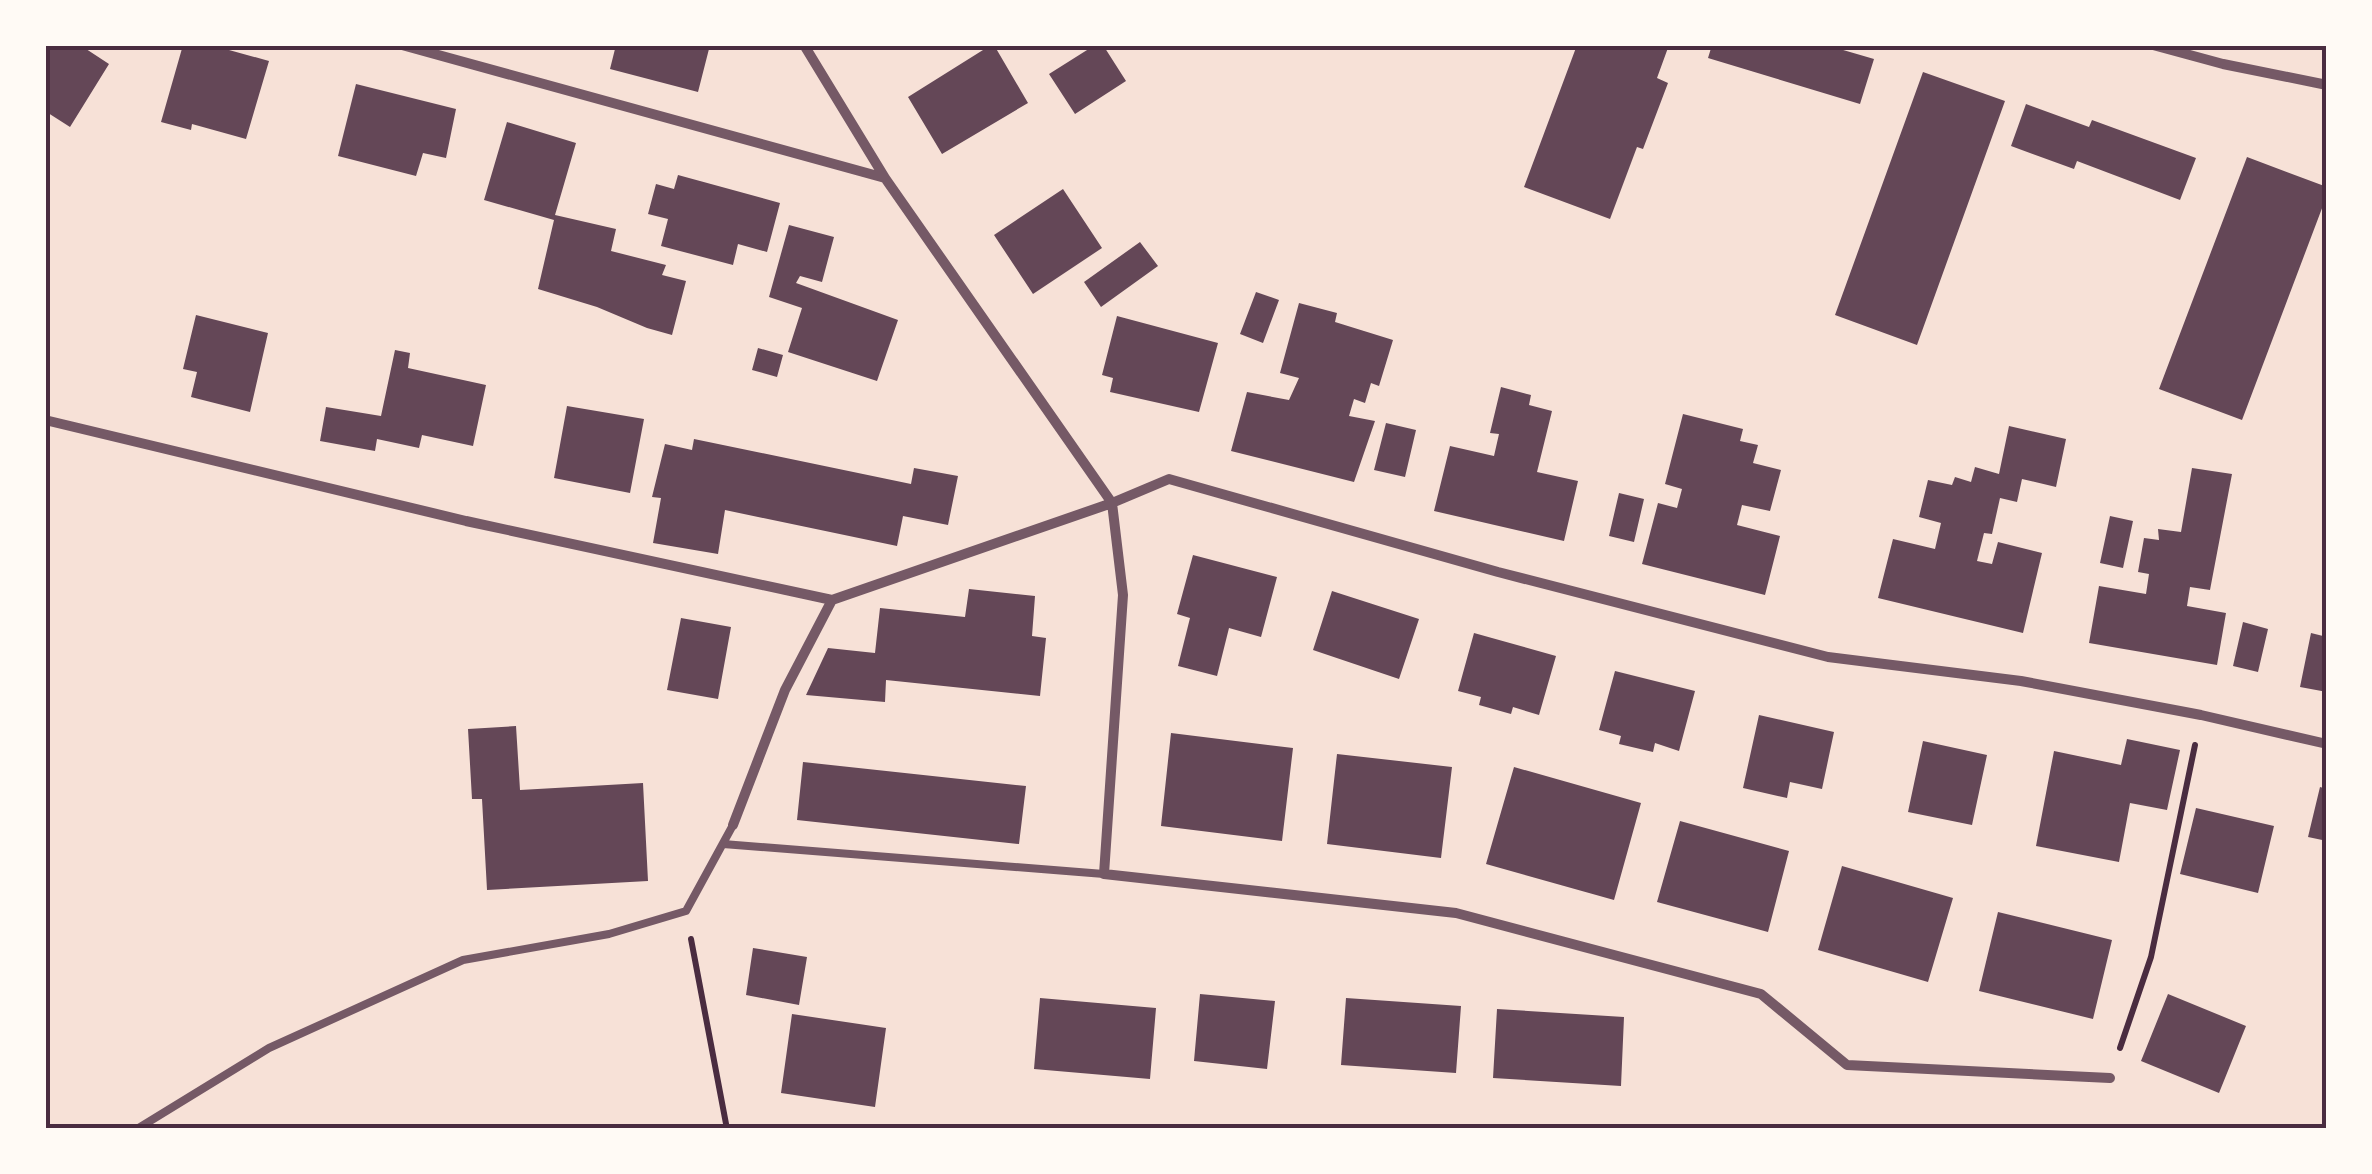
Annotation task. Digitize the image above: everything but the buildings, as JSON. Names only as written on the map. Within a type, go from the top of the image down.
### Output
[{"type":"street","points":[[402,45],[885,178]]},
{"type":"street","points":[[804,45],[885,178],[1112,503],[1123,595],[1104,874],[1456,913],[1761,994],[1847,1065],[2110,1078]]},
{"type":"street","points":[[2153,45],[2223,64],[2327,84]]},
{"type":"street","points":[[45,420],[466,521],[832,600],[1112,503],[1170,479],[1498,572],[1828,657],[2021,681],[2327,744]]},
{"type":"street","points":[[733,825],[785,690],[832,600]]},
{"type":"lane","points":[[137,1129],[269,1048],[463,960],[608,934],[686,911],[733,825]]},
{"type":"lane","points":[[723,844],[1104,874]]},
{"type":"path","points":[[2110,1078],[2152,957],[2201,715]]},
{"type":"path","points":[[686,911],[726,1129]]}]
